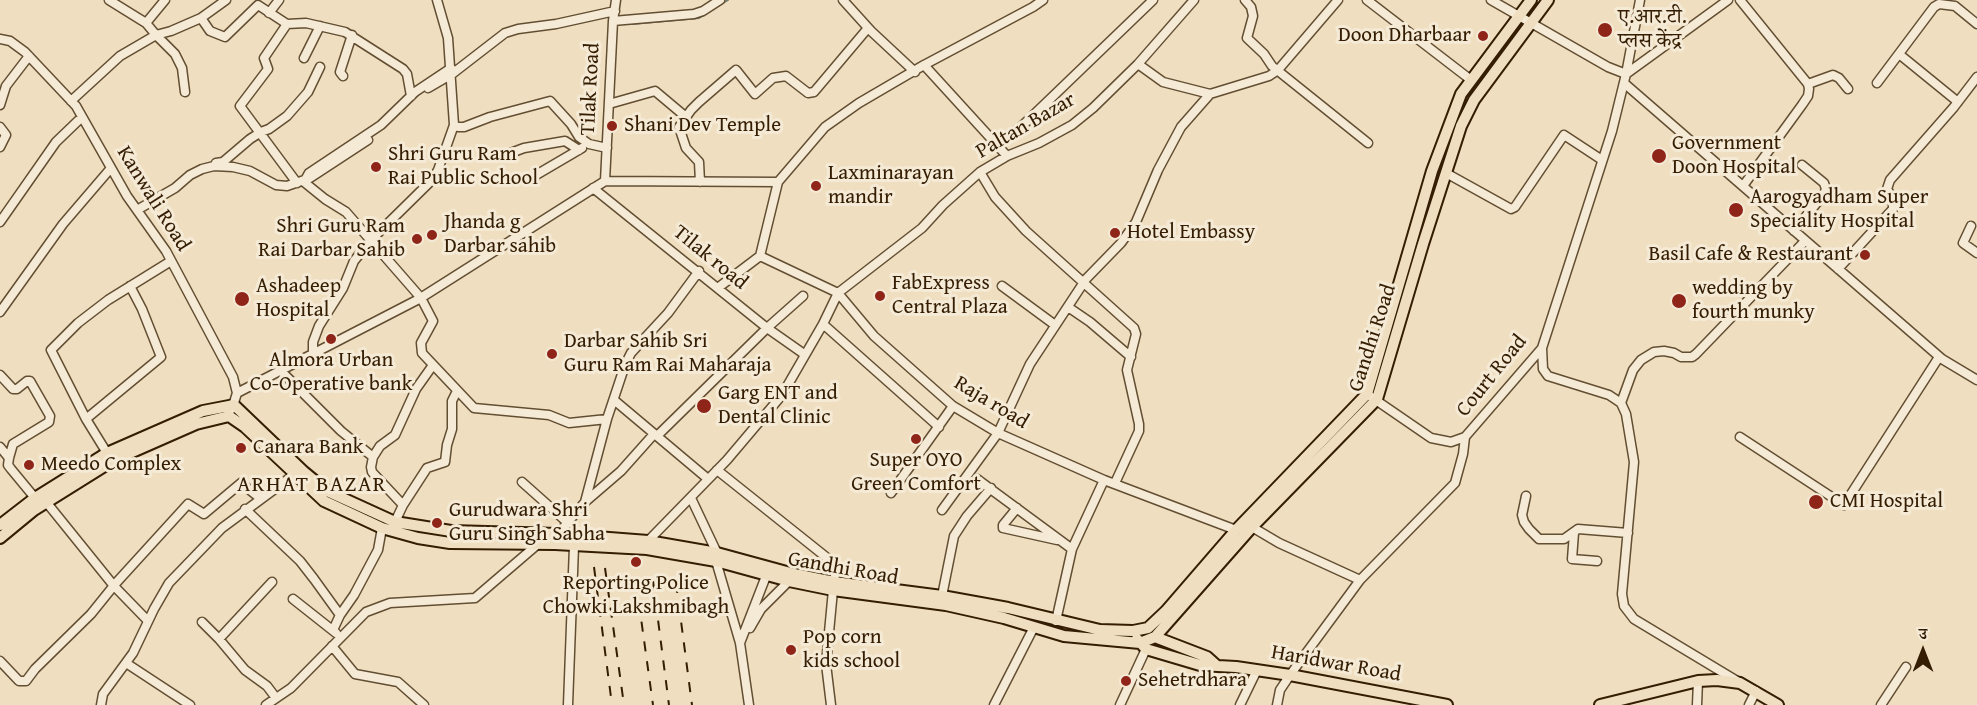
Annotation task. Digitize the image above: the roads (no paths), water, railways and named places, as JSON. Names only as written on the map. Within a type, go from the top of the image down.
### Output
[{"type":"main road","name":"Gandhi Road","points":[[1151,633],[1166,611],[1236,530],[1366,394],[1432,171],[1461,94],[1531,0]]},
{"type":"main road","name":"Gandhi Road","points":[[1151,633],[1377,399],[1461,126],[1474,100],[1548,0]]},
{"type":"main road","points":[[231,410],[245,427],[324,501],[382,528],[418,538],[450,543],[539,539]]},
{"type":"main road","points":[[0,538],[34,510],[114,460],[231,410]]},
{"type":"main road","points":[[0,525],[35,498],[107,453],[204,411],[231,410],[327,491],[395,522],[451,531],[539,539]]},
{"type":"main road","name":"Gandhi Road","points":[[539,539],[558,534],[648,541],[834,586],[946,605],[1064,636],[1143,646]]},
{"type":"main road","name":"Gandhi Road","points":[[539,539],[574,546],[647,549],[717,557]]},
{"type":"main road","name":"Gandhi Road","points":[[768,571],[789,581],[942,596],[1101,630],[1151,633]]},
{"type":"main road","points":[[1133,631],[1143,646],[1151,633]]},
{"type":"main road","name":"Haridwar Road","points":[[1151,633],[1207,657],[1217,666]]},
{"type":"main road","name":"Haridwar Road","points":[[1143,646],[1200,665],[1290,675],[1447,705]]},
{"type":"main road","points":[[1600,705],[1614,704],[1698,681],[1717,680],[1740,683],[1778,705]]},
{"type":"street","points":[[109,0],[146,23],[175,54],[182,68],[185,92]]},
{"type":"street","points":[[146,23],[165,0]]},
{"type":"street","points":[[71,101],[120,56],[156,35],[201,18],[226,0]]},
{"type":"street","points":[[269,13],[279,0]]},
{"type":"street","points":[[313,353],[313,342],[319,326],[343,288],[354,261],[370,241],[432,180],[438,170],[454,125],[448,38],[437,0]]},
{"type":"street","points":[[613,21],[694,14],[720,0]]},
{"type":"street","points":[[843,0],[868,28],[915,72]]},
{"type":"street","points":[[719,287],[760,256],[778,182],[825,127],[859,103],[1042,0]]},
{"type":"street","points":[[997,144],[1021,127],[1153,0]]},
{"type":"street","name":"Paltan Bazar","points":[[838,293],[921,228],[980,172],[1007,156],[1039,143],[1072,125],[1093,108],[1138,64],[1194,0]]},
{"type":"street","points":[[1245,0],[1251,7],[1253,16],[1247,38],[1264,54],[1270,64],[1368,143]]},
{"type":"street","points":[[1138,64],[1163,82],[1210,94],[1269,76],[1278,70],[1338,0]]},
{"type":"street","points":[[1367,0],[1471,80]]},
{"type":"street","points":[[1491,0],[1625,79],[1805,241],[1939,357],[1977,380]]},
{"type":"street","name":"Court Road","points":[[1277,705],[1280,690],[1360,580],[1455,483],[1465,437],[1542,348],[1602,160],[1625,79],[1640,0]]},
{"type":"street","points":[[1625,79],[1728,0]]},
{"type":"street","points":[[1740,0],[1808,84],[1808,96],[1743,186]]},
{"type":"street","points":[[1877,83],[1934,7],[1939,4],[1955,6],[1977,24]]},
{"type":"street","points":[[137,210],[164,195],[196,172],[214,166],[250,171],[281,186],[301,182],[346,156],[389,125],[426,89],[500,36],[518,29],[556,24],[615,5]]},
{"type":"street","name":"Tilak Road","points":[[605,181],[615,5]]},
{"type":"street","points":[[201,18],[210,31],[225,37],[255,6],[259,6],[286,24],[320,26],[345,32],[403,69],[407,74],[411,96]]},
{"type":"street","points":[[286,24],[264,58],[268,69],[241,103],[241,109],[301,182],[346,212],[421,298],[433,321],[423,338],[421,348],[423,353],[457,391],[478,410],[549,415],[569,423],[607,419]]},
{"type":"street","points":[[304,58],[320,26]]},
{"type":"street","points":[[700,182],[699,162],[686,148],[680,130],[680,125],[691,110],[736,70],[755,94],[772,78],[786,76],[808,93],[814,92],[868,28]]},
{"type":"street","points":[[343,76],[340,72],[352,35]]},
{"type":"street","name":"Kanwali Road","points":[[0,39],[10,41],[29,56],[71,101],[82,117],[111,168],[171,261],[233,377],[237,393]]},
{"type":"street","points":[[1899,54],[1958,102]]},
{"type":"street","points":[[0,105],[6,86],[29,56]]},
{"type":"street","points":[[924,65],[1007,156]]},
{"type":"street","points":[[164,195],[171,185],[193,168],[223,162],[261,132],[287,116],[308,92],[320,67]]},
{"type":"street","points":[[301,182],[331,157],[381,126],[430,80],[451,71]]},
{"type":"street","points":[[1808,84],[1833,75],[1839,78],[1848,89]]},
{"type":"street","points":[[1838,269],[1893,209],[1893,199],[1887,189],[1890,180],[1977,77]]},
{"type":"street","points":[[609,104],[655,91],[686,117]]},
{"type":"street","points":[[942,510],[998,433],[1030,364],[1084,282],[1121,243],[1136,222],[1158,170],[1181,127],[1210,94]]},
{"type":"street","points":[[454,125],[458,128],[464,127],[490,117],[550,101],[571,124],[575,133],[590,144],[607,148]]},
{"type":"street","points":[[0,222],[56,142],[82,117]]},
{"type":"street","points":[[0,128],[6,135],[0,147]]},
{"type":"street","points":[[1446,173],[1510,209],[1515,207],[1564,135],[1602,160]]},
{"type":"street","points":[[500,157],[524,148],[565,141],[579,150]]},
{"type":"street","points":[[536,175],[590,144]]},
{"type":"street","points":[[1794,231],[1826,189],[1824,183],[1802,165]]},
{"type":"street","points":[[0,312],[63,224],[111,168]]},
{"type":"street","points":[[980,172],[995,197],[1026,231],[1134,328],[1136,334],[1127,370],[1139,431],[1115,483]]},
{"type":"street","points":[[231,410],[237,393],[421,298],[605,181],[778,182]]},
{"type":"street","name":"Tilak road","points":[[593,188],[719,287],[767,328],[804,354]]},
{"type":"street","points":[[1971,226],[1963,243],[1977,253]]},
{"type":"street","points":[[1622,403],[1633,370],[1641,360],[1654,352],[1664,351],[1682,357],[1692,357],[1805,241]]},
{"type":"street","name":"Raja road","points":[[760,256],[838,293],[874,336],[953,406],[998,433],[1104,480],[1236,530]]},
{"type":"street","points":[[107,453],[86,419],[51,350],[78,322],[171,261]]},
{"type":"street","points":[[585,502],[607,419],[625,365],[631,354],[668,313],[699,272]]},
{"type":"street","points":[[86,419],[161,357],[130,286]]},
{"type":"street","points":[[1002,286],[1055,326]]},
{"type":"street","points":[[648,541],[717,470],[782,395],[838,293]]},
{"type":"street","points":[[558,534],[585,502],[621,471],[767,328],[803,296]]},
{"type":"street","points":[[1068,307],[1090,322],[1131,357]]},
{"type":"street","points":[[823,324],[939,427]]},
{"type":"street","points":[[1542,348],[1543,369],[1548,376],[1609,395],[1622,403],[1626,414],[1634,462],[1622,594],[1624,606],[1634,619],[1740,683]]},
{"type":"street","points":[[1740,437],[1844,505],[1939,357]]},
{"type":"street","points":[[403,505],[372,472],[371,466],[373,457],[380,446],[395,435],[416,389],[433,365]]},
{"type":"street","points":[[280,370],[342,431],[373,457]]},
{"type":"street","points":[[0,375],[15,389],[30,381],[50,416],[49,422],[13,444],[9,458],[10,469],[35,498]]},
{"type":"street","points":[[395,522],[427,468],[445,462],[452,429],[452,401],[457,391]]},
{"type":"street","points":[[1366,394],[1377,399],[1431,438],[1450,442],[1465,437]]},
{"type":"street","points":[[614,400],[708,479]]},
{"type":"street","points":[[891,493],[953,406]]},
{"type":"street","points":[[0,447],[9,458]]},
{"type":"street","points":[[717,470],[831,561],[835,574],[826,664],[831,705]]},
{"type":"street","points":[[101,705],[103,694],[133,653],[169,583],[222,528],[295,474]]},
{"type":"street","points":[[977,479],[1072,549]]},
{"type":"street","points":[[1056,621],[1072,549],[1104,480]]},
{"type":"street","points":[[522,482],[568,523]]},
{"type":"street","points":[[0,661],[19,681],[26,681],[35,669],[91,614],[188,504],[204,514],[241,483],[261,499]]},
{"type":"street","points":[[942,596],[954,536],[967,516],[991,488]]},
{"type":"street","points":[[1526,496],[1522,515],[1524,522],[1528,529],[1539,538],[1564,539],[1578,529],[1628,533]]},
{"type":"street","points":[[691,498],[717,557],[740,643],[749,705]]},
{"type":"street","points":[[46,503],[114,586],[148,621]]},
{"type":"street","points":[[1017,508],[1003,525],[1004,528],[1061,541]]},
{"type":"street","points":[[245,509],[300,561],[340,615]]},
{"type":"street","points":[[1252,527],[1279,543],[1360,580]]},
{"type":"street","points":[[333,630],[378,550],[382,528]]},
{"type":"street","points":[[1574,533],[1572,559],[1597,561]]},
{"type":"street","points":[[266,705],[291,688],[366,612],[390,603],[475,598],[539,539]]},
{"type":"street","points":[[568,705],[574,546]]},
{"type":"street","points":[[740,643],[768,571]]},
{"type":"street","points":[[740,643],[761,609],[789,581]]},
{"type":"street","points":[[219,639],[272,582]]},
{"type":"street","points":[[293,599],[341,637]]},
{"type":"street","points":[[202,622],[245,670],[267,686],[276,698]]},
{"type":"street","points":[[994,705],[1034,627]]},
{"type":"street","points":[[332,646],[355,674],[398,682],[417,703]]},
{"type":"street","points":[[1120,705],[1143,646]]},
{"type":"street","points":[[126,663],[190,705]]},
{"type":"street","points":[[1881,705],[1906,667]]},
{"type":"street","points":[[1240,705],[1257,670]]},
{"type":"street","points":[[1697,705],[1698,681]]},
{"type":"street","points":[[1749,705],[1755,691]]},
{"type":"waterway","points":[[713,9],[728,0]]},
{"type":"waterway","points":[[632,24],[699,18],[706,14]]},
{"type":"railway","points":[[594,567],[612,705]]},
{"type":"railway","points":[[605,568],[624,705]]},
{"type":"railway","points":[[653,581],[669,705]]},
{"type":"railway","points":[[636,582],[653,705]]},
{"type":"railway","points":[[676,583],[692,705]]},
{"type":"place","name":"ए.आर.टी. प्लस केंद्र","points":[[1605,30]]},
{"type":"place","name":"Doon Dharbaar","points":[[1483,36]]},
{"type":"place","name":"Shani Dev Temple","points":[[612,126]]},
{"type":"place","name":"Government Doon Hospital","points":[[1659,156]]},
{"type":"place","name":"Shri Guru Ram Rai Public School","points":[[376,167]]},
{"type":"place","name":"Laxminarayan mandir","points":[[816,186]]},
{"type":"place","name":"Aarogyadham Super Speciality Hospital","points":[[1736,210]]},
{"type":"place","name":"Hotel Embassy","points":[[1115,233]]},
{"type":"place","name":"Jhanda g Darbar sahib","points":[[432,235]]},
{"type":"place","name":"Shri Guru Ram Rai Darbar Sahib","points":[[417,239]]},
{"type":"place","name":"Basil Cafe & Restaurant","points":[[1865,255]]},
{"type":"place","name":"FabExpress Central Plaza","points":[[880,296]]},
{"type":"place","name":"Ashadeep Hospital","points":[[242,299]]},
{"type":"place","name":"wedding by fourth munky","points":[[1679,301]]},
{"type":"place","name":"Almora Urban Co-Operative bank","points":[[331,339]]},
{"type":"place","name":"Darbar Sahib Sri Guru Ram Rai Maharaja","points":[[552,354]]},
{"type":"place","name":"Garg ENT and Dental Clinic","points":[[704,406]]},
{"type":"place","name":"Super OYO Green Comfort","points":[[916,439]]},
{"type":"place","name":"Canara Bank","points":[[241,448]]},
{"type":"place","name":"Meedo Complex","points":[[29,465]]},
{"type":"place","name":"CMI Hospital","points":[[1816,502]]},
{"type":"place","name":"Gurudwara Shri Guru Singh Sabha","points":[[437,523]]},
{"type":"place","name":"Reporting Police Chowki Lakshmibagh","points":[[636,562]]},
{"type":"place","name":"Pop corn kids school","points":[[791,650]]},
{"type":"place","name":"Sehetrdhara","points":[[1126,681]]},
{"type":"district","name":"ARHAT BAZAR","points":[[312,485]]}]
